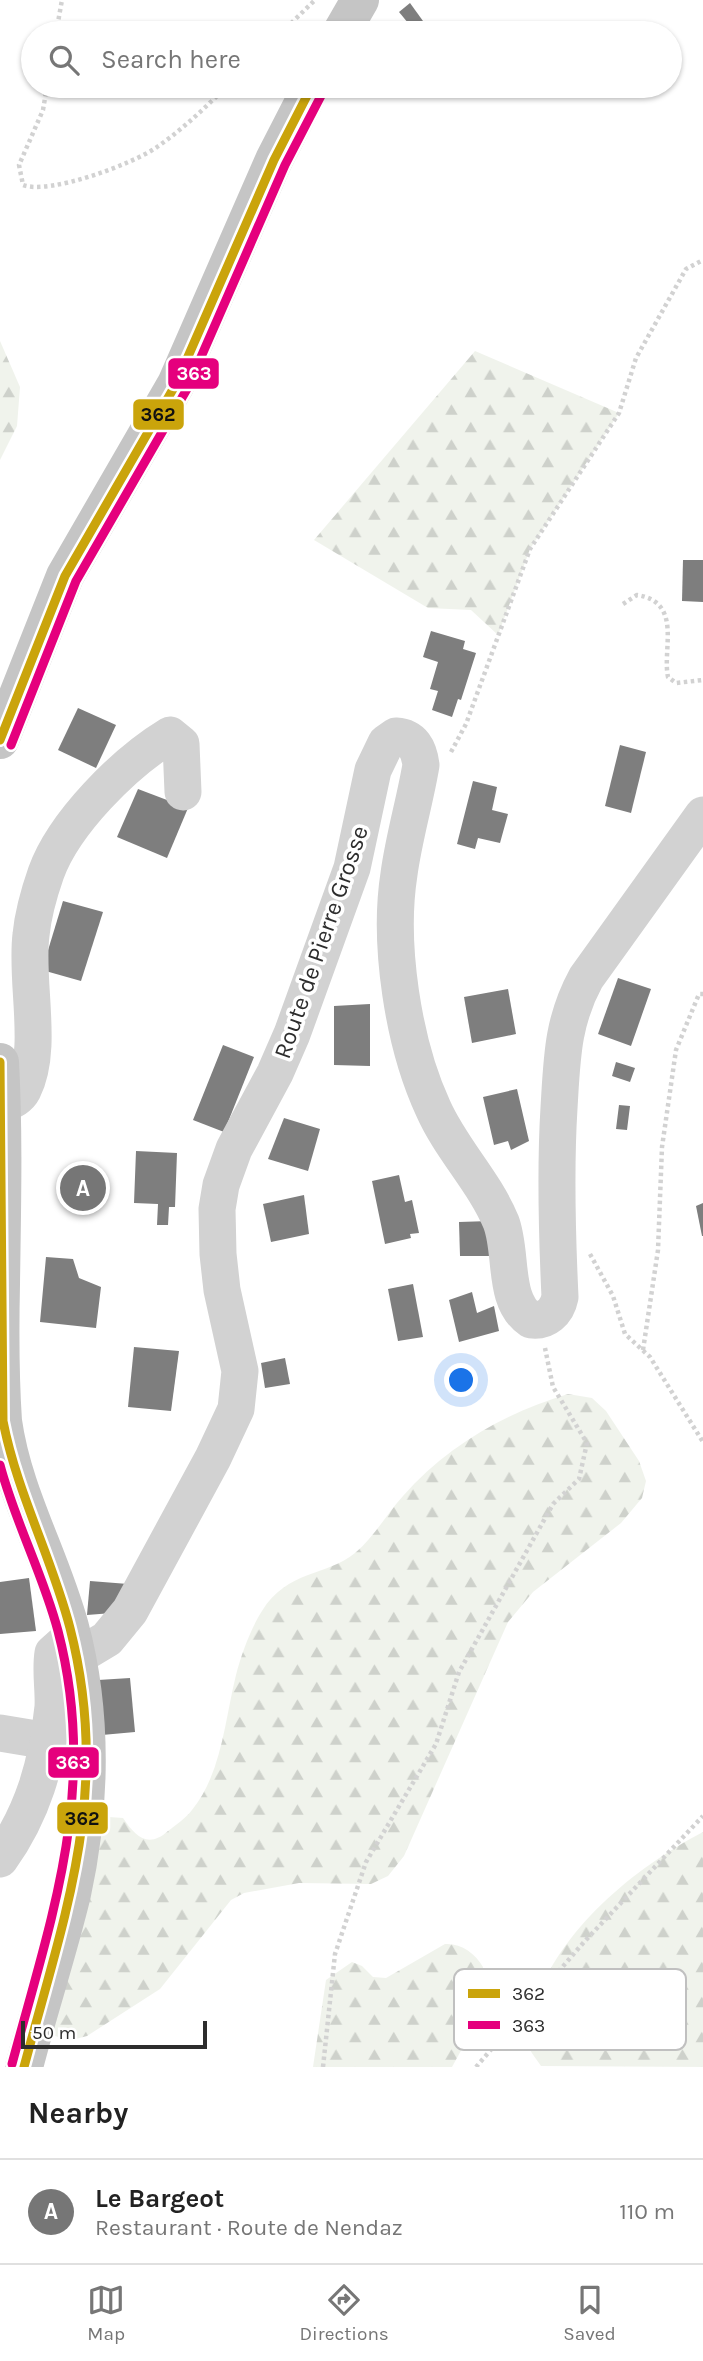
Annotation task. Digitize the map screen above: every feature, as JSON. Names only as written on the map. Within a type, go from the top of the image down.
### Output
[{"type":"main road","points":[[348,21],[360,0]]},
{"type":"main road","points":[[0,740],[65,576],[176,384],[274,160],[306,98]]},
{"type":"main road","points":[[0,1062],[0,1359],[4,1423],[18,1481],[57,1586],[74,1646],[86,1743],[81,1842],[66,1918],[24,2067]]},
{"type":"street","points":[[2,1105],[19,1096],[29,1072],[31,936],[38,901],[55,852],[96,799],[136,761],[170,735],[181,744],[183,792]]},
{"type":"street","name":"Route de Pierre Grosse","points":[[74,1646],[107,1639],[130,1611],[232,1419],[240,1380],[219,1269],[217,1209],[221,1185],[234,1149],[289,1042],[352,868],[373,769],[386,743],[396,736],[413,743],[421,765],[403,851],[396,903],[397,957],[412,1043],[432,1108],[500,1220],[517,1307],[531,1320],[539,1320]]},
{"type":"street","points":[[539,1320],[553,1313],[560,1297],[555,1167],[563,1051],[573,1004],[586,978],[703,816]]},
{"type":"street","points":[[0,1859],[31,1806],[44,1767],[54,1690],[53,1653],[74,1646]]},
{"type":"street","points":[[0,1733],[48,1741]]},
{"type":"path","points":[[58,21],[62,0]]},
{"type":"path","points":[[293,21],[315,0]]},
{"type":"path","points":[[45,98],[43,110],[19,165],[23,184],[40,189],[104,171],[155,149],[195,118],[215,98]]},
{"type":"path","points":[[446,763],[466,724],[530,549],[619,413],[635,358],[686,269],[703,260]]},
{"type":"path","points":[[623,604],[637,595],[654,602],[669,626],[668,677],[676,682],[703,680]]},
{"type":"path","points":[[643,1350],[658,1250],[662,1147],[676,1050],[699,994],[703,994]]},
{"type":"path","points":[[589,1252],[613,1296],[625,1334],[643,1350],[703,1441]]},
{"type":"path","points":[[323,2067],[335,1954],[366,1862],[436,1744],[459,1672],[553,1504],[579,1479],[587,1443],[553,1387],[539,1320]]},
{"type":"path","points":[[561,1969],[703,1816]]},
{"type":"path","points":[[476,2067],[491,2050]]},
{"type":"green space","points":[[0,341],[20,387],[17,426],[0,460]]},
{"type":"green space","points":[[475,351],[619,413],[530,549],[498,635],[471,610],[428,608],[314,540]]},
{"type":"green space","points":[[568,1394],[592,1398],[606,1411],[639,1461],[646,1481],[642,1498],[621,1523],[533,1592],[508,1622],[404,1856],[388,1876],[371,1884],[299,1883],[244,1893],[231,1900],[160,1989],[87,2036],[68,2041],[48,2033],[98,1827],[109,1817],[123,1818],[137,1835],[148,1840],[154,1839],[178,1824],[192,1810],[216,1763],[236,1675],[247,1642],[258,1618],[272,1598],[295,1581],[355,1553],[420,1478],[478,1433],[522,1411]]},
{"type":"green space","points":[[703,1832],[703,2067],[541,2066],[530,2050],[686,2050],[686,1969],[551,1969],[580,1927],[602,1904],[651,1864]]},
{"type":"green space","points":[[445,1944],[457,1945],[476,1957],[483,1969],[454,1969],[454,2050],[461,2050],[452,2067],[313,2067],[326,1980],[352,1962],[362,1966],[373,1977],[386,1978]]},
{"type":"building","points":[[410,3],[423,21],[406,21],[399,12]]},
{"type":"building","points":[[683,560],[703,560],[703,602],[682,601]]},
{"type":"building","points":[[431,631],[465,641],[463,649],[476,653],[461,700],[458,699],[452,717],[432,710],[438,691],[430,689],[438,662],[423,657]]},
{"type":"building","points":[[78,708],[116,725],[96,768],[58,750]]},
{"type":"building","points":[[620,745],[646,752],[631,813],[605,806]]},
{"type":"building","points":[[473,781],[497,787],[492,810],[508,814],[500,843],[478,838],[475,849],[457,844]]},
{"type":"building","points":[[138,789],[188,808],[167,858],[117,837]]},
{"type":"building","points":[[63,901],[103,912],[81,981],[42,970]]},
{"type":"building","points":[[618,978],[651,989],[631,1046],[598,1034]]},
{"type":"building","points":[[508,989],[516,1034],[472,1043],[464,997]]},
{"type":"building","points":[[370,1004],[370,1066],[334,1065],[334,1006]]},
{"type":"building","points":[[223,1045],[254,1057],[224,1132],[193,1120]]},
{"type":"building","points":[[616,1062],[635,1068],[630,1082],[612,1076]]},
{"type":"building","points":[[517,1089],[529,1141],[511,1150],[508,1141],[494,1145],[483,1097]]},
{"type":"building","points":[[619,1105],[630,1106],[627,1130],[616,1129]]},
{"type":"building","points":[[284,1118],[320,1129],[308,1171],[268,1159]]},
{"type":"building","points":[[136,1151],[177,1153],[175,1207],[169,1207],[168,1225],[157,1225],[158,1204],[134,1203]]},
{"type":"building","points":[[399,1175],[405,1202],[412,1200],[419,1233],[410,1234],[411,1238],[385,1244],[372,1181]]},
{"type":"building","points":[[304,1195],[309,1234],[271,1242],[263,1204]]},
{"type":"building","points":[[703,1203],[703,1236],[702,1236],[696,1206]]},
{"type":"building","points":[[490,1221],[489,1256],[460,1256],[459,1222]]},
{"type":"building","points":[[46,1257],[73,1259],[79,1278],[101,1287],[96,1328],[40,1322]]},
{"type":"building","points":[[413,1284],[423,1337],[398,1341],[388,1289]]},
{"type":"building","points":[[472,1292],[477,1313],[494,1306],[499,1331],[459,1342],[449,1300]]},
{"type":"building","points":[[134,1347],[179,1351],[171,1411],[128,1407]]},
{"type":"building","points":[[285,1358],[290,1384],[265,1388],[261,1363]]},
{"type":"building","points":[[29,1578],[36,1631],[0,1634],[0,1582]]},
{"type":"building","points":[[90,1581],[128,1584],[125,1612],[87,1615]]},
{"type":"building","points":[[130,1678],[135,1732],[102,1735],[98,1680]]},
{"type":"transit line","name":"362","points":[[0,740],[65,576],[176,384],[274,160],[306,98]]},
{"type":"transit line","name":"363","points":[[11,745],[76,581],[187,389],[285,165],[320,98]]},
{"type":"transit line","name":"362","points":[[0,1062],[3,1421],[17,1474],[70,1628],[82,1687],[86,1744],[85,1798],[78,1851],[68,1903],[24,2067]]},
{"type":"transit line","name":"363","points":[[0,1465],[58,1631],[69,1689],[74,1744],[72,1798],[55,1903],[12,2064]]},
{"type":"place","name":"Le Bargeot","points":[[83,1188]]}]
